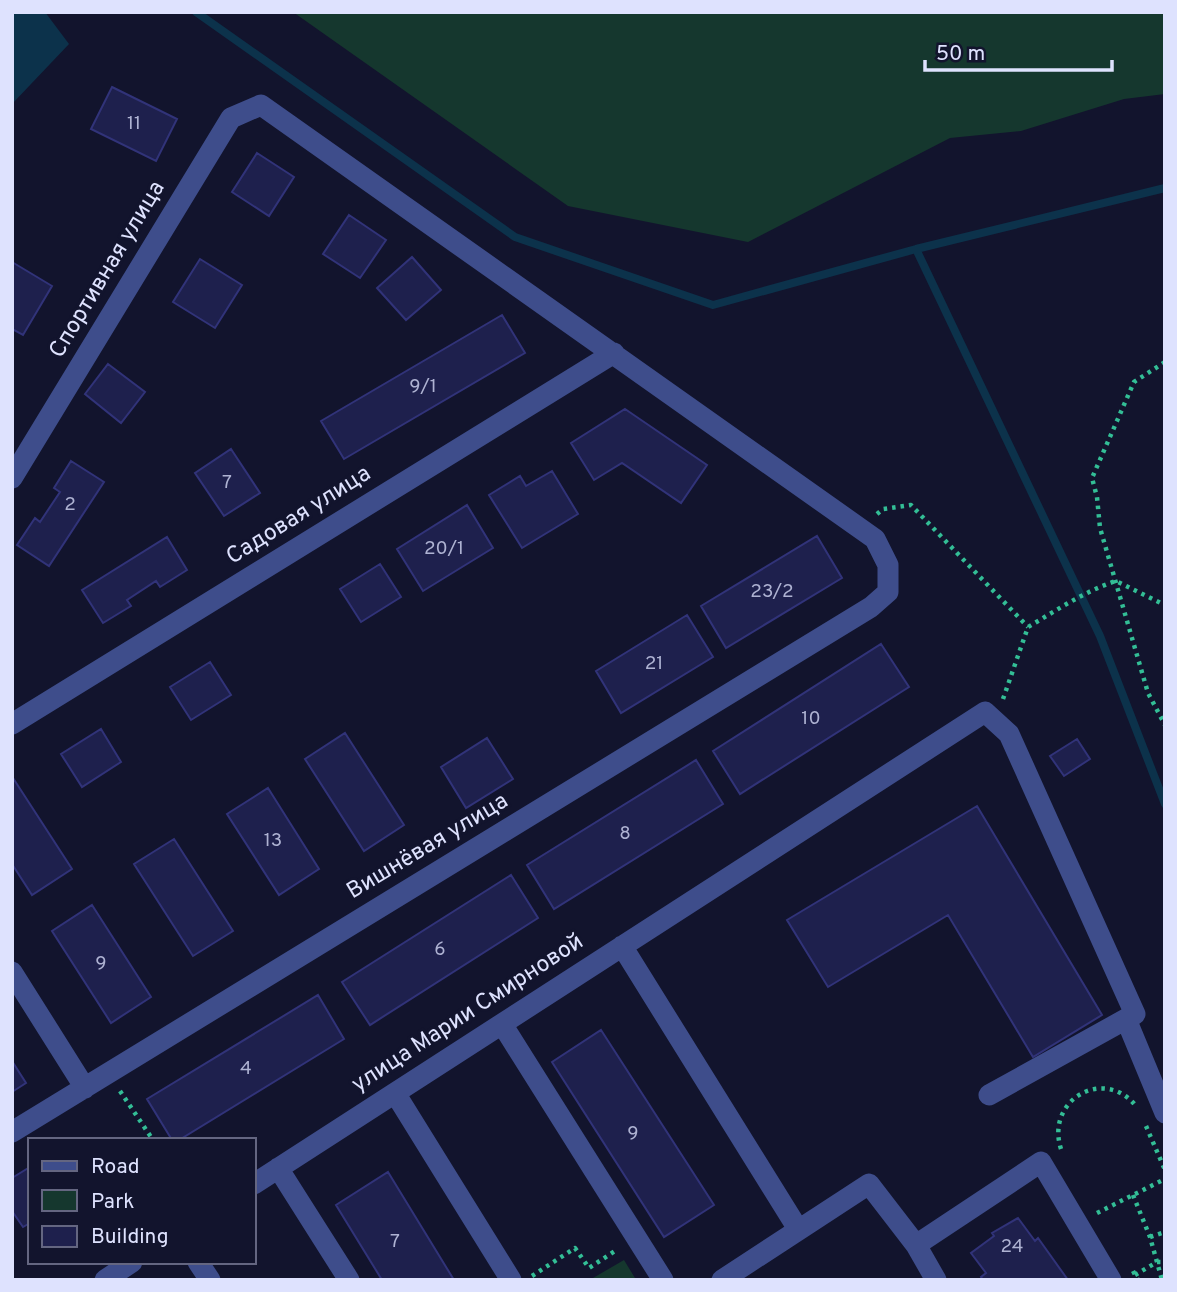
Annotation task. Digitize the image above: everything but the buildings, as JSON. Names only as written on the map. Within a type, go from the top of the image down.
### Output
[{"type":"street","name":"Спортивная улица","points":[[12,478],[231,118],[261,105],[614,353]]},
{"type":"street","points":[[614,353],[859,527]]},
{"type":"street","name":"Садовая улица","points":[[12,724],[614,353]]},
{"type":"street","name":"Вишнёвая улица","points":[[12,1132],[871,607],[888,592],[888,565],[875,539],[859,527]]},
{"type":"street","name":"улица Марии Смирновой","points":[[256,1183],[985,712],[995,721]]},
{"type":"street","points":[[989,1095],[1135,1014],[1009,734],[995,721]]},
{"type":"street","points":[[622,946],[798,1230]]},
{"type":"street","points":[[12,972],[85,1088]]},
{"type":"street","points":[[1126,1019],[1165,1113]]},
{"type":"street","points":[[502,1024],[663,1280]]},
{"type":"street","points":[[395,1093],[511,1280]]},
{"type":"street","points":[[916,1245],[1041,1162],[1111,1280]]},
{"type":"street","points":[[278,1168],[349,1280]]},
{"type":"street","points":[[722,1280],[869,1184],[916,1245],[936,1280]]},
{"type":"street","points":[[105,1280],[129,1264]]},
{"type":"street","points":[[199,1264],[210,1280]]},
{"type":"path","points":[[1165,362],[1134,382],[1091,478],[1097,497],[1100,528],[1148,693],[1165,725]]},
{"type":"path","points":[[859,527],[883,509],[911,505],[1028,626]]},
{"type":"path","points":[[995,721],[1028,626],[1097,587],[1116,581],[1165,605]]},
{"type":"path","points":[[109,1074],[152,1138]]},
{"type":"path","points":[[1063,1155],[1056,1135],[1058,1120],[1069,1101],[1087,1091],[1109,1088],[1126,1094],[1139,1109]]},
{"type":"path","points":[[1144,1122],[1165,1170]]},
{"type":"path","points":[[1077,1224],[1165,1179]]},
{"type":"path","points":[[1133,1195],[1150,1237],[1162,1280]]},
{"type":"path","points":[[1091,1201],[1104,1223]]},
{"type":"path","points":[[1150,1237],[1165,1232]]},
{"type":"path","points":[[526,1280],[575,1248],[589,1268],[623,1246]]},
{"type":"path","points":[[1129,1265],[1136,1277],[1157,1262],[1165,1262]]},
{"type":"green space","points":[[293,12],[1165,12],[1165,94],[1124,99],[1021,131],[950,138],[748,242],[568,206]]},
{"type":"green space","points":[[624,1260],[635,1278],[594,1280],[593,1278]]},
{"type":"water","points":[[12,12],[45,12],[69,44],[12,104]]},
{"type":"waterway","points":[[196,12],[515,237],[713,305],[916,249],[1165,188]]},
{"type":"waterway","points":[[916,249],[1100,636],[1165,804]]}]
